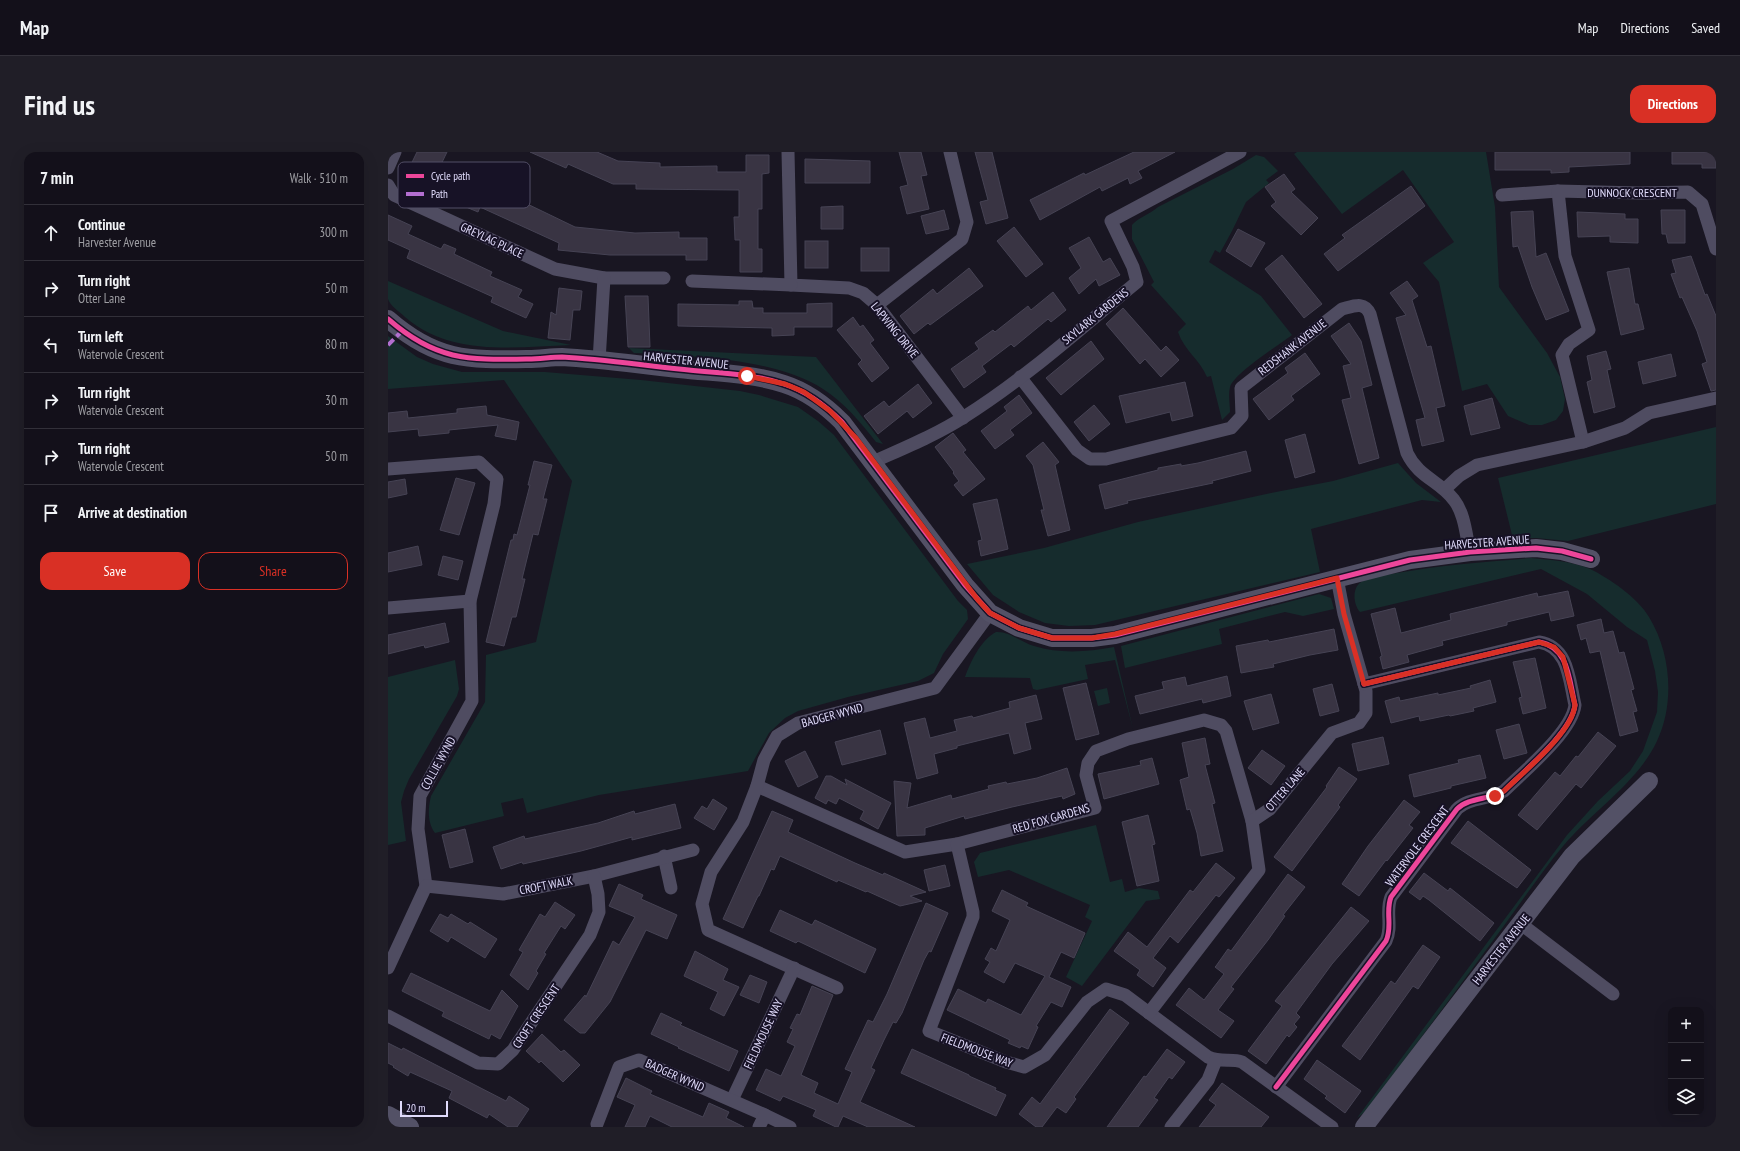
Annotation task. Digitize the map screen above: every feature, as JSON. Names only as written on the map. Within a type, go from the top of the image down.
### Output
[{"type":"street","points":[[388,168],[395,152]]},
{"type":"street","points":[[788,152],[791,285]]},
{"type":"street","points":[[877,304],[962,239],[967,222],[950,152]]},
{"type":"street","name":"SKYLARK GARDENS","points":[[873,462],[915,443],[963,418],[1020,377],[1137,282],[1133,267],[1111,221],[1240,152]]},
{"type":"street","name":"GREYLAG PLACE","points":[[388,185],[394,195],[398,197]]},
{"type":"street","points":[[1558,191],[1565,256],[1588,330],[1569,344],[1562,355],[1583,442]]},
{"type":"street","name":"DUNNOCK CRESCENT","points":[[1502,195],[1558,191],[1639,193],[1688,192],[1702,204],[1716,249]]},
{"type":"street","name":"GREYLAG PLACE","points":[[422,208],[555,269],[604,278],[664,278]]},
{"type":"street","points":[[599,361],[604,278]]},
{"type":"street","name":"LAPWING DRIVE","points":[[692,281],[848,288],[863,293],[877,304],[963,418]]},
{"type":"street","name":"REDSHANK AVENUE","points":[[1020,377],[1077,450],[1090,459],[1106,459],[1231,428],[1242,416],[1241,388],[1342,308],[1358,305],[1364,306],[1370,314],[1407,453],[1412,463],[1424,476],[1445,489],[1455,501],[1461,512],[1470,552]]},
{"type":"street","name":"HARVESTER AVENUE","points":[[388,319],[407,335],[436,351],[471,359],[561,357],[747,376],[785,384],[804,392],[842,422],[965,585],[990,613],[1019,628],[1052,638],[1092,638],[1115,634],[1410,560],[1470,552],[1536,548],[1562,551],[1591,559]]},
{"type":"street","points":[[1445,489],[1459,476],[1477,465],[1583,442],[1625,428],[1650,413],[1716,398]]},
{"type":"street","name":"COLLIE WYND","points":[[388,469],[479,462],[497,479],[494,504],[470,601],[472,701],[420,796],[418,829],[426,886]]},
{"type":"street","name":"OTTER LANE","points":[[1252,821],[1270,809],[1332,733],[1362,720],[1367,710],[1364,684],[1344,614],[1337,578]]},
{"type":"street","points":[[388,608],[470,601]]},
{"type":"street","name":"BADGER WYND","points":[[794,968],[708,930],[702,904],[711,872],[743,822],[757,786],[764,760],[777,736],[798,723],[935,688],[990,613]]},
{"type":"street","name":"WATERVOLE CRESCENT","points":[[1276,1087],[1386,941],[1390,932],[1387,906],[1391,897],[1457,809],[1465,803],[1495,796],[1504,791],[1561,734],[1574,711],[1575,705],[1563,657],[1554,647],[1539,642],[1364,684]]},
{"type":"street","name":"RED FOX GARDENS","points":[[757,786],[904,852],[957,844],[1094,808],[1086,775],[1088,763],[1096,750],[1128,739],[1204,720],[1221,725],[1226,731],[1252,821]]},
{"type":"street","name":"HARVESTER AVENUE","points":[[1364,1127],[1572,856],[1649,781]]},
{"type":"street","points":[[1149,1013],[1259,870],[1252,821]]},
{"type":"street","name":"FIELDMOUSE WAY","points":[[957,844],[973,917],[929,1031],[1006,1062],[1024,1067],[1045,1055],[1087,1002],[1106,989],[1126,995],[1201,1053],[1216,1060]]},
{"type":"street","name":"CROFT WALK","points":[[426,886],[503,894],[594,876],[664,856],[693,850]]},
{"type":"street","points":[[664,856],[671,888]]},
{"type":"street","name":"CROFT CRESCENT","points":[[388,1016],[478,1063],[498,1064],[513,1050],[590,935],[599,912],[598,894],[594,876]]},
{"type":"street","points":[[388,968],[391,952],[426,886]]},
{"type":"street","points":[[1521,924],[1613,994]]},
{"type":"street","points":[[794,968],[836,988]]},
{"type":"street","name":"FIELDMOUSE WAY","points":[[732,1100],[794,968]]},
{"type":"street","name":"BADGER WYND","points":[[597,1124],[619,1067],[639,1060],[732,1100],[762,1121],[790,1127]]},
{"type":"street","points":[[1171,1127],[1208,1080],[1216,1060],[1242,1062],[1332,1127]]},
{"type":"street","points":[[388,1115],[410,1127]]},
{"type":"green space","points":[[1297,152],[1486,152],[1495,207],[1499,287],[1547,353],[1560,377],[1565,399],[1563,411],[1556,420],[1542,425],[1529,425],[1508,416],[1487,384],[1462,391],[1439,282],[1423,263],[1454,242],[1403,170],[1342,214],[1294,154]]},
{"type":"green space","points":[[1256,155],[1264,157],[1278,171],[1266,180],[1269,183],[1246,202],[1220,253],[1215,250],[1209,262],[1261,296],[1292,335],[1248,367],[1233,381],[1229,390],[1230,412],[1222,420],[1211,376],[1207,377],[1184,344],[1178,332],[1186,324],[1151,285],[1154,282],[1132,239],[1132,225],[1158,207],[1233,169]]},
{"type":"green space","points":[[388,281],[503,331],[571,345],[506,348],[484,347],[442,339],[423,330],[405,317],[389,302]]},
{"type":"green space","points":[[388,336],[417,357],[433,364],[462,372],[545,372],[641,380],[740,391],[798,407],[818,421],[834,435],[958,601],[967,610],[968,619],[943,654],[934,673],[918,681],[848,697],[798,711],[785,718],[769,733],[748,771],[599,795],[527,813],[523,798],[501,803],[504,816],[435,833],[429,820],[429,805],[431,796],[485,702],[486,655],[536,642],[572,481],[504,380],[388,389]]},
{"type":"green space","points":[[629,348],[816,357],[883,444],[876,442],[858,420],[831,394],[804,379],[782,371],[732,360],[634,353]]},
{"type":"green space","points":[[1716,427],[1716,504],[1568,541],[1536,538],[1513,539],[1498,478]]},
{"type":"green space","points":[[1398,463],[1416,483],[1441,502],[1422,500],[1311,529],[1320,572],[1095,625],[1069,626],[1045,623],[1019,612],[993,595],[967,564],[1044,548],[1138,522],[1333,481]]},
{"type":"green space","points":[[1531,558],[1553,560],[1583,566],[1590,569],[1622,589],[1644,610],[1656,631],[1666,662],[1668,695],[1663,726],[1649,756],[1639,770],[1564,845],[1540,875],[1365,1112],[1357,1118],[1567,835],[1598,801],[1630,771],[1643,751],[1657,712],[1658,692],[1655,671],[1647,640],[1627,627],[1587,594],[1541,569],[1360,612],[1356,605],[1354,596],[1356,588],[1361,582],[1374,577],[1447,566]]},
{"type":"green space","points":[[1319,594],[1331,598],[1334,609],[1303,616],[1285,612],[1219,629],[1222,644],[1125,668],[1121,646]]},
{"type":"green space","points":[[996,632],[1006,633],[1029,644],[1044,649],[1084,651],[1114,647],[1133,729],[1115,660],[1085,665],[1088,679],[1037,690],[1033,689],[1030,678],[965,677],[973,658],[981,646]]},
{"type":"green space","points":[[455,660],[459,689],[457,696],[409,779],[401,802],[406,841],[388,845],[388,677]]},
{"type":"green space","points":[[1107,688],[1110,703],[1098,706],[1094,691]]},
{"type":"green space","points":[[1096,825],[1110,882],[1122,879],[1125,892],[1139,888],[1158,891],[1160,899],[1146,901],[1082,986],[1066,977],[1092,921],[1085,917],[1090,905],[1009,870],[978,877],[974,862],[980,853]]},
{"type":"building","points":[[417,152],[447,152],[442,162],[412,162]]},
{"type":"building","points":[[530,152],[597,152],[618,161],[660,163],[660,167],[717,166],[717,172],[746,172],[746,155],[769,155],[769,173],[762,174],[762,209],[758,209],[758,249],[762,249],[762,272],[740,272],[740,240],[735,240],[734,217],[739,217],[739,190],[636,189],[636,184],[613,184],[568,164],[566,168]]},
{"type":"building","points":[[899,152],[921,152],[927,175],[921,176],[929,209],[907,214],[900,187],[908,185]]},
{"type":"building","points":[[975,152],[992,152],[1008,218],[986,224],[980,202],[988,200]]},
{"type":"building","points":[[1134,152],[1175,152],[1138,171],[1142,178],[1130,184],[1128,178],[1102,191],[1100,187],[1040,220],[1030,200],[1084,173],[1085,175]]},
{"type":"building","points":[[1495,152],[1630,152],[1630,164],[1569,167],[1569,172],[1551,173],[1551,170],[1495,170]]},
{"type":"building","points":[[1672,152],[1716,152],[1716,168],[1702,168],[1702,164],[1672,164]]},
{"type":"building","points":[[805,159],[870,161],[870,183],[805,183]]},
{"type":"building","points":[[1284,174],[1295,189],[1291,192],[1318,218],[1301,235],[1271,206],[1276,202],[1265,187]]},
{"type":"building","points":[[1411,186],[1425,206],[1338,271],[1324,254],[1345,238],[1342,235]]},
{"type":"building","points":[[530,205],[575,227],[635,233],[679,232],[679,238],[707,238],[707,260],[686,260],[686,255],[610,255],[558,250],[559,243],[482,208],[530,208]]},
{"type":"building","points":[[843,206],[843,229],[821,229],[821,207]]},
{"type":"building","points":[[468,208],[480,208],[478,212]]},
{"type":"building","points":[[944,210],[949,229],[926,234],[921,216]]},
{"type":"building","points":[[1661,210],[1685,210],[1685,243],[1668,243],[1666,234],[1662,234]]},
{"type":"building","points":[[1533,211],[1536,257],[1546,253],[1569,311],[1546,320],[1532,287],[1518,246],[1513,247],[1511,212]]},
{"type":"building","points":[[1577,212],[1625,214],[1625,219],[1638,219],[1638,243],[1610,242],[1610,236],[1578,237]]},
{"type":"building","points":[[388,215],[412,226],[408,234],[441,249],[444,244],[456,249],[454,254],[492,272],[490,276],[522,290],[518,297],[533,304],[526,318],[491,302],[493,297],[407,258],[410,250],[388,240]]},
{"type":"building","points":[[1014,227],[1043,264],[1026,277],[997,241]]},
{"type":"building","points":[[1238,229],[1265,243],[1251,267],[1226,251]]},
{"type":"building","points":[[1089,237],[1103,262],[1110,258],[1120,275],[1099,286],[1096,279],[1079,294],[1069,278],[1081,268],[1069,248]]},
{"type":"building","points":[[805,241],[828,241],[828,268],[805,268]]},
{"type":"building","points":[[861,248],[889,248],[889,271],[861,271]]},
{"type":"building","points":[[1282,255],[1322,304],[1304,318],[1265,269]]},
{"type":"building","points":[[1691,256],[1705,295],[1707,294],[1716,316],[1716,390],[1711,391],[1702,364],[1707,362],[1697,331],[1682,297],[1680,298],[1671,274],[1676,273],[1672,260]]},
{"type":"building","points":[[969,268],[983,286],[930,325],[928,323],[914,334],[900,316],[933,289],[937,294]]},
{"type":"building","points":[[1629,268],[1635,304],[1638,304],[1644,329],[1621,335],[1607,272]]},
{"type":"building","points":[[1407,281],[1418,296],[1412,300],[1427,347],[1431,346],[1445,406],[1436,408],[1444,441],[1422,446],[1416,420],[1425,418],[1396,318],[1406,315],[1390,293]]},
{"type":"building","points":[[559,288],[582,291],[580,310],[573,310],[570,340],[548,338],[551,312],[556,315]]},
{"type":"building","points":[[1053,292],[1066,310],[1051,322],[1048,319],[1014,347],[1011,344],[982,366],[986,372],[964,388],[951,369],[979,349],[975,343],[993,330],[995,332],[1028,306],[1031,310]]},
{"type":"building","points":[[625,296],[648,296],[650,347],[628,347]]},
{"type":"building","points":[[739,301],[752,301],[753,308],[763,308],[763,313],[807,313],[807,304],[832,303],[832,327],[794,327],[794,335],[772,336],[772,328],[678,326],[678,304],[739,305]]},
{"type":"building","points":[[1123,308],[1161,351],[1166,346],[1179,360],[1161,377],[1145,359],[1140,364],[1106,324]]},
{"type":"building","points":[[853,317],[860,327],[863,325],[874,340],[870,343],[889,368],[872,382],[858,364],[862,360],[837,330]]},
{"type":"building","points":[[1349,323],[1361,341],[1372,385],[1362,388],[1379,458],[1359,464],[1342,400],[1351,398],[1343,366],[1351,364],[1331,336]]},
{"type":"building","points":[[1091,341],[1104,359],[1061,395],[1046,378]]},
{"type":"building","points":[[1606,351],[1611,369],[1607,370],[1615,407],[1594,413],[1587,382],[1592,380],[1587,356]]},
{"type":"building","points":[[1305,353],[1320,374],[1291,396],[1294,400],[1269,420],[1253,399],[1288,373],[1285,368]]},
{"type":"building","points":[[1671,354],[1676,376],[1643,384],[1638,362]]},
{"type":"building","points":[[1185,382],[1193,416],[1172,421],[1170,412],[1126,423],[1119,396]]},
{"type":"building","points":[[918,384],[932,403],[913,418],[907,411],[878,434],[864,416],[884,401],[889,407]]},
{"type":"building","points":[[1019,395],[1032,413],[1010,430],[1014,435],[995,449],[981,431],[1007,411],[1004,407]]},
{"type":"building","points":[[1492,398],[1500,428],[1471,435],[1464,406]]},
{"type":"building","points":[[1094,405],[1110,424],[1089,441],[1074,422]]},
{"type":"building","points":[[486,406],[487,415],[519,422],[516,440],[495,436],[498,425],[449,430],[449,433],[419,436],[418,429],[388,432],[388,413],[407,411],[408,418],[457,413],[457,409]]},
{"type":"building","points":[[953,433],[966,450],[963,452],[985,479],[963,496],[954,485],[959,481],[953,473],[954,472],[935,447]]},
{"type":"building","points":[[1305,434],[1315,472],[1295,478],[1285,440]]},
{"type":"building","points":[[1043,442],[1059,462],[1055,465],[1070,530],[1048,536],[1041,510],[1044,510],[1033,465],[1026,456]]},
{"type":"building","points":[[1246,451],[1251,471],[1212,481],[1213,483],[1127,501],[1128,503],[1105,509],[1099,485],[1158,470],[1158,468],[1198,463]]},
{"type":"building","points":[[534,461],[552,465],[543,499],[547,499],[538,535],[533,534],[522,579],[525,579],[516,617],[512,617],[504,646],[486,642],[511,540],[513,540],[514,534],[517,535],[530,485],[528,485]]},
{"type":"building","points":[[456,478],[475,483],[459,535],[440,530]]},
{"type":"building","points":[[405,479],[407,494],[388,498],[388,482]]},
{"type":"building","points":[[997,499],[1008,549],[981,556],[978,541],[982,540],[973,504]]},
{"type":"building","points":[[418,546],[422,565],[388,572],[388,553]]},
{"type":"building","points":[[443,556],[463,561],[458,580],[438,575]]},
{"type":"building","points":[[1568,591],[1574,616],[1551,621],[1549,612],[1507,622],[1507,625],[1442,641],[1443,645],[1407,655],[1409,662],[1383,669],[1380,657],[1382,656],[1371,614],[1395,608],[1401,633],[1451,620],[1450,614],[1537,593],[1538,597]]},
{"type":"building","points":[[1601,619],[1604,633],[1613,631],[1619,653],[1624,652],[1634,689],[1631,690],[1637,711],[1633,712],[1638,731],[1620,736],[1600,651],[1590,653],[1586,638],[1581,640],[1577,625]]},
{"type":"building","points":[[445,623],[449,642],[425,648],[424,645],[388,654],[388,635]]},
{"type":"building","points":[[1334,629],[1338,650],[1273,664],[1274,667],[1241,673],[1236,646],[1268,640],[1269,642]]},
{"type":"building","points":[[1535,658],[1546,708],[1523,714],[1519,698],[1522,697],[1513,662]]},
{"type":"building","points":[[1227,676],[1231,696],[1203,703],[1202,699],[1140,714],[1135,696],[1164,689],[1162,682],[1185,677],[1187,686]]},
{"type":"building","points":[[1490,680],[1496,702],[1473,708],[1474,711],[1450,716],[1420,721],[1419,716],[1391,723],[1385,701],[1399,697],[1400,701],[1438,693],[1438,695],[1471,688],[1470,686]]},
{"type":"building","points":[[1086,683],[1099,734],[1076,740],[1063,688]]},
{"type":"building","points":[[1332,684],[1339,711],[1320,716],[1313,689]]},
{"type":"building","points":[[1271,694],[1279,723],[1253,730],[1244,701]]},
{"type":"building","points":[[1036,695],[1042,719],[1025,723],[1031,749],[1014,754],[1009,733],[957,746],[957,748],[934,754],[938,773],[917,779],[904,723],[925,718],[930,738],[957,731],[954,720],[972,716],[973,718],[1010,708],[1009,702]]},
{"type":"building","points":[[1519,724],[1527,753],[1504,759],[1496,730]]},
{"type":"building","points":[[880,730],[886,754],[842,765],[835,742]]},
{"type":"building","points":[[1598,732],[1616,746],[1581,788],[1576,784],[1537,830],[1518,815],[1555,772],[1560,776],[1576,756],[1578,757]]},
{"type":"building","points":[[1383,737],[1389,764],[1358,771],[1352,744]]},
{"type":"building","points":[[1205,738],[1210,764],[1205,765],[1215,803],[1212,804],[1223,851],[1201,856],[1197,833],[1190,809],[1187,810],[1180,780],[1189,777],[1182,743]]},
{"type":"building","points":[[1262,750],[1285,766],[1271,785],[1248,768]]},
{"type":"building","points":[[805,751],[818,777],[798,787],[785,761]]},
{"type":"building","points":[[1480,755],[1486,778],[1414,797],[1409,775],[1459,763],[1458,760]]},
{"type":"building","points":[[1152,758],[1159,784],[1104,799],[1098,774],[1141,765],[1140,761]]},
{"type":"building","points":[[1339,767],[1357,779],[1338,805],[1340,807],[1292,871],[1274,857],[1327,787],[1326,786]]},
{"type":"building","points":[[1067,768],[1075,794],[1063,799],[1062,796],[965,819],[964,816],[925,828],[925,835],[897,836],[894,781],[911,783],[907,808],[951,795],[952,799],[989,789],[988,786],[1037,778]]},
{"type":"building","points":[[826,776],[831,776],[847,785],[845,779],[891,803],[878,829],[860,819],[864,811],[839,798],[836,804],[828,800],[826,804],[815,798]]},
{"type":"building","points":[[713,799],[727,808],[714,830],[694,818],[702,806],[707,809]]},
{"type":"building","points":[[1404,800],[1420,812],[1409,825],[1413,828],[1387,861],[1386,860],[1359,896],[1342,884],[1368,846]]},
{"type":"building","points":[[675,804],[681,828],[632,840],[632,837],[581,851],[523,864],[522,862],[501,869],[493,847],[524,836],[525,839],[598,823],[634,811],[635,814]]},
{"type":"building","points":[[772,811],[793,820],[788,832],[855,863],[883,875],[884,873],[926,892],[910,896],[922,901],[900,906],[867,891],[866,892],[838,880],[837,882],[780,856],[774,870],[771,869],[743,928],[723,919]]},
{"type":"building","points":[[1148,815],[1155,844],[1152,845],[1159,881],[1137,886],[1122,822]]},
{"type":"building","points":[[1468,821],[1531,870],[1517,888],[1451,843]]},
{"type":"building","points":[[465,829],[473,862],[450,868],[442,835]]},
{"type":"building","points":[[1216,863],[1235,878],[1219,897],[1216,895],[1178,943],[1170,936],[1153,958],[1166,968],[1153,987],[1137,975],[1140,970],[1114,951],[1128,932],[1147,947],[1190,890],[1193,892]]},
{"type":"building","points":[[945,865],[950,886],[929,891],[924,870]]},
{"type":"building","points":[[1424,873],[1448,891],[1450,888],[1494,923],[1480,941],[1429,900],[1423,896],[1420,900],[1409,892]]},
{"type":"building","points":[[1288,874],[1305,887],[1283,915],[1285,916],[1268,940],[1231,987],[1234,989],[1218,1010],[1234,1021],[1221,1038],[1176,1005],[1189,988],[1204,1000],[1224,974],[1215,967],[1228,949],[1231,951]]},
{"type":"building","points":[[619,884],[643,895],[641,899],[677,915],[667,939],[646,930],[610,1002],[585,1033],[580,1033],[564,1020],[585,995],[586,997],[613,941],[619,945],[635,917],[609,906]]},
{"type":"building","points":[[1002,890],[1028,903],[1026,906],[1085,933],[1074,958],[1061,952],[1049,977],[1071,987],[1062,1007],[1051,1002],[1036,1026],[1038,1027],[1028,1049],[1021,1046],[1020,1048],[1008,1043],[1010,1040],[947,1010],[958,989],[986,1003],[988,999],[1021,1015],[1045,976],[1015,963],[1004,983],[984,972],[990,962],[985,959],[991,948],[996,951],[1010,920],[992,911]]},
{"type":"building","points":[[555,902],[575,915],[565,929],[561,926],[544,953],[546,954],[536,971],[538,973],[528,990],[510,975],[523,952],[519,950],[540,914],[545,917]]},
{"type":"building","points":[[926,903],[948,913],[931,952],[929,951],[924,960],[902,1013],[896,1023],[893,1022],[884,1040],[871,1068],[875,1070],[860,1102],[915,1127],[868,1127],[843,1116],[838,1127],[836,1127],[813,1116],[816,1110],[783,1096],[780,1101],[756,1090],[766,1069],[781,1076],[795,1046],[787,1042],[793,1029],[790,1028],[797,1014],[800,1015],[812,986],[833,995],[801,1075],[818,1083],[814,1093],[838,1104],[852,1072],[845,1069],[868,1020],[873,1022],[887,994]]},
{"type":"building","points":[[1351,907],[1369,921],[1332,964],[1296,1013],[1300,1017],[1294,1024],[1297,1027],[1289,1037],[1287,1035],[1266,1064],[1248,1051],[1282,1006],[1275,1001]]},
{"type":"building","points":[[780,910],[812,925],[815,920],[876,949],[865,973],[798,941],[796,943],[770,931]]},
{"type":"building","points":[[440,914],[448,918],[451,914],[468,924],[470,922],[497,939],[485,958],[451,937],[448,942],[430,931]]},
{"type":"building","points":[[1423,945],[1440,957],[1418,989],[1413,986],[1360,1060],[1342,1046],[1391,981],[1395,984]]},
{"type":"building","points":[[695,951],[728,969],[723,980],[739,987],[724,1016],[710,1009],[718,992],[684,976]]},
{"type":"building","points":[[411,973],[490,1011],[502,990],[518,1006],[500,1039],[491,1034],[489,1039],[442,1016],[444,1012],[402,991]]},
{"type":"building","points":[[750,975],[767,982],[759,1003],[740,995]]},
{"type":"building","points":[[1110,1009],[1129,1023],[1074,1097],[1076,1099],[1066,1113],[1057,1107],[1042,1127],[1036,1127],[1019,1114],[1032,1097],[1040,1104]]},
{"type":"building","points":[[661,1013],[682,1023],[680,1025],[738,1051],[729,1071],[651,1034]]},
{"type":"building","points":[[542,1034],[561,1052],[564,1050],[580,1065],[563,1082],[541,1061],[539,1063],[526,1051]]},
{"type":"building","points":[[388,1043],[402,1050],[403,1048],[506,1101],[509,1096],[529,1109],[517,1127],[508,1127],[489,1114],[487,1118],[449,1098],[452,1091],[410,1072],[408,1076],[393,1067],[394,1066],[388,1063]]},
{"type":"building","points":[[912,1049],[996,1088],[995,1090],[1006,1095],[996,1116],[901,1073]]},
{"type":"building","points":[[1167,1049],[1185,1062],[1172,1079],[1169,1077],[1154,1098],[1158,1100],[1138,1127],[1107,1127],[1144,1076],[1146,1077]]},
{"type":"building","points":[[1317,1060],[1361,1091],[1345,1113],[1325,1098],[1327,1096],[1304,1079]]},
{"type":"building","points":[[626,1078],[652,1091],[650,1094],[703,1117],[709,1103],[729,1112],[726,1118],[744,1127],[672,1127],[650,1116],[645,1127],[625,1127],[635,1105],[617,1097]]},
{"type":"building","points":[[1222,1083],[1269,1117],[1261,1127],[1199,1127],[1216,1105],[1209,1100]]},
{"type":"marked path","points":[[388,345],[402,331]]},
{"type":"cycle path","points":[[388,319],[405,333],[422,343],[438,350],[470,358],[532,359],[562,357],[746,375],[771,380],[792,387],[808,395],[829,410],[842,422],[965,585],[990,613],[1019,628],[1052,638],[1092,638],[1115,635],[1410,560],[1470,552],[1536,548],[1562,551],[1591,559]]},
{"type":"cycle path","points":[[1276,1087],[1386,941],[1389,930],[1389,903],[1391,897],[1457,809],[1467,802],[1492,796],[1504,791],[1546,751],[1556,739],[1572,716],[1575,705],[1569,675],[1562,658],[1556,650],[1549,645],[1539,642],[1364,684]]},
{"type":"route","points":[[747,376],[785,384],[804,392],[842,422],[856,438],[965,585],[990,613],[1019,628],[1052,638],[1092,638],[1115,634],[1337,578],[1344,614],[1364,684],[1539,642],[1554,647],[1563,657],[1575,705],[1574,711],[1567,726],[1561,734],[1504,791],[1495,796]]}]
